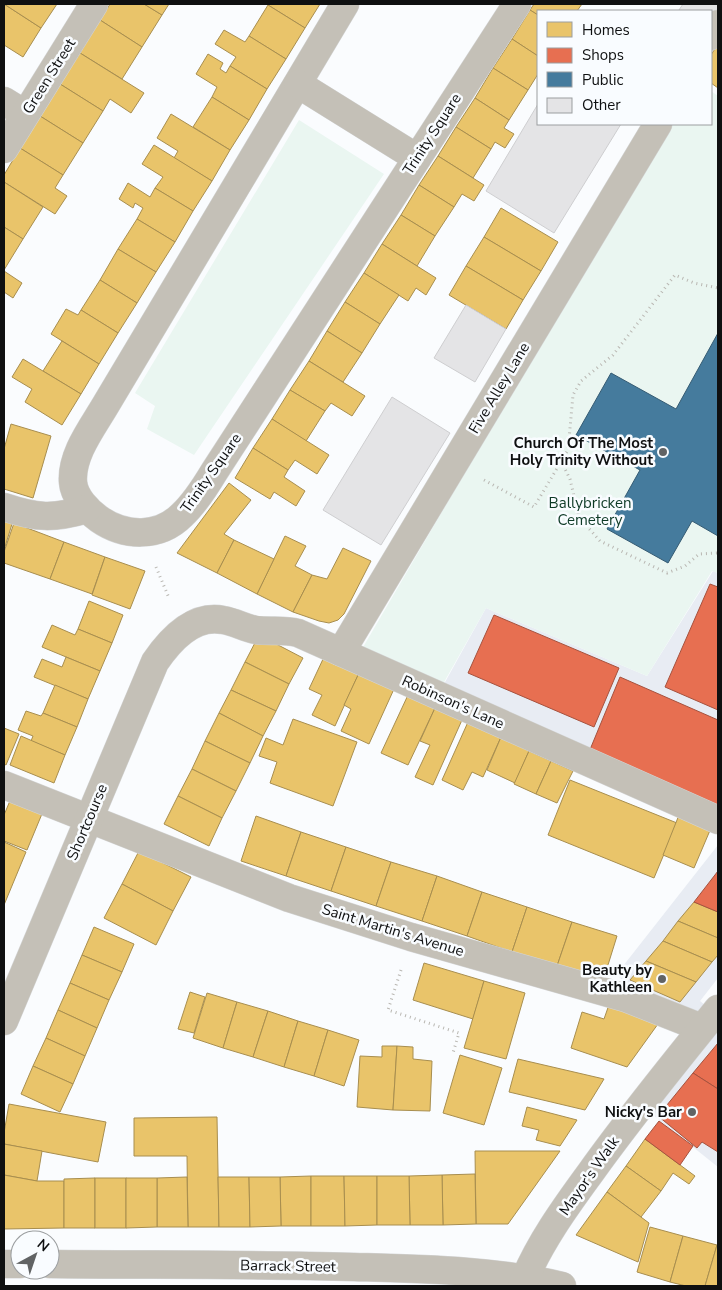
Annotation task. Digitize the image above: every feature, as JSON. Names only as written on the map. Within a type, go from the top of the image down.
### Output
[{"type":"street","name":"Green Street","points":[[4,149],[14,107],[94,4]]},
{"type":"street","name":"Trinity Square","points":[[345,4],[105,406],[76,460],[73,483],[77,494],[87,509],[112,527],[122,531],[154,532],[182,516],[200,494],[517,4]]},
{"type":"street","points":[[298,84],[417,158]]},
{"type":"street","name":"Five Alley Lane","points":[[341,652],[657,125]]},
{"type":"street","points":[[4,507],[26,514],[57,517],[87,509]]},
{"type":"street","name":"Robinson's Lane","points":[[182,631],[196,623],[221,619],[258,630],[287,630],[341,652],[718,820]]},
{"type":"street","name":"Shortcourse","points":[[4,1021],[155,662],[164,649],[182,631]]},
{"type":"street","name":"Saint Martin's Avenue","points":[[4,784],[289,898],[408,936],[626,998],[710,1018]]},
{"type":"street","name":"Mayor's Walk","points":[[523,1283],[554,1225],[574,1196],[621,1131],[710,1018]]},
{"type":"street","name":"Barrack Street","points":[[60,1264],[379,1267],[458,1271],[523,1283],[562,1286]]},
{"type":"path","points":[[476,476],[534,507],[568,450],[572,395],[581,382],[613,355],[675,275],[694,283],[718,288]]},
{"type":"path","points":[[561,461],[570,479],[579,517],[600,541],[667,573],[685,566],[699,554],[718,553]]},
{"type":"path","points":[[144,533],[182,631]]},
{"type":"path","points":[[408,936],[388,1010],[458,1033],[453,1053]]},
{"type":"shaded area","points":[[713,571],[718,573],[718,813],[444,684],[486,608],[647,676]]},
{"type":"shaded area","points":[[718,845],[718,978],[700,1001],[718,1016],[718,1167],[648,1111],[707,1039],[616,975]]},
{"type":"green space","name":"Ballybricken Cemetery","points":[[712,92],[718,96],[718,573],[712,571],[647,676],[486,608],[443,684],[362,649],[667,125],[712,125]]},
{"type":"green space","points":[[299,120],[384,174],[194,455],[147,429],[155,406],[135,393]]},
{"type":"building: Homes","points":[[4,4],[41,28],[23,57],[4,45]]},
{"type":"building: Homes","points":[[4,4],[57,4],[41,28]]},
{"type":"building: Homes","points":[[110,4],[144,4],[162,15],[142,47],[100,20]]},
{"type":"building: Homes","points":[[144,4],[169,4],[162,15]]},
{"type":"building: Homes","points":[[269,4],[320,4],[305,28]]},
{"type":"building: Homes","points":[[534,4],[582,4],[578,10],[537,10],[537,14],[530,10]]},
{"type":"building: Homes","points":[[268,5],[305,28],[286,59],[249,36]]},
{"type":"building: Homes","points":[[530,10],[537,14],[537,55],[512,39]]},
{"type":"building: Homes","points":[[100,20],[142,47],[122,79],[80,53]]},
{"type":"building: Homes","points":[[224,30],[245,42],[249,36],[286,59],[267,89],[230,66],[236,57],[215,44]]},
{"type":"building: Homes","points":[[512,39],[537,55],[537,76],[528,90],[493,68]]},
{"type":"building: Homes","points":[[718,44],[718,88],[712,84],[712,53]]},
{"type":"building: Homes","points":[[80,53],[144,93],[131,113],[110,99],[103,111],[60,84]]},
{"type":"building: Homes","points":[[208,54],[223,63],[220,69],[226,73],[230,66],[267,89],[249,120],[212,97],[217,87],[196,74]]},
{"type":"building: Homes","points":[[493,68],[528,90],[509,120],[475,98]]},
{"type":"building: Homes","points":[[60,84],[103,111],[83,143],[40,116]]},
{"type":"building: Homes","points":[[212,97],[249,120],[230,150],[193,127]]},
{"type":"building: Homes","points":[[475,98],[509,120],[504,128],[514,134],[505,148],[495,142],[491,149],[456,127]]},
{"type":"building: Homes","points":[[171,114],[230,150],[212,181],[174,158],[178,151],[157,138]]},
{"type":"building: Homes","points":[[40,116],[83,143],[63,175],[20,148]]},
{"type":"building: Homes","points":[[456,127],[491,149],[473,178],[438,156]]},
{"type":"building: Homes","points":[[154,145],[212,181],[193,211],[155,188],[163,177],[142,164]]},
{"type":"building: Homes","points":[[20,148],[63,175],[55,188],[67,196],[55,214],[4,182],[4,175]]},
{"type":"building: Homes","points":[[438,156],[484,185],[474,201],[462,194],[454,207],[419,185]]},
{"type":"building: Homes","points":[[4,182],[43,207],[23,239],[4,227]]},
{"type":"building: Homes","points":[[128,183],[150,197],[155,188],[193,211],[175,242],[137,219],[143,208],[135,203],[133,208],[119,199]]},
{"type":"building: Homes","points":[[419,185],[454,207],[435,236],[401,215]]},
{"type":"building: Homes","points":[[501,208],[558,242],[541,271],[484,237]]},
{"type":"building: Homes","points":[[401,215],[435,236],[417,266],[382,244]]},
{"type":"building: Homes","points":[[137,219],[175,242],[156,272],[118,249]]},
{"type":"building: Homes","points":[[4,227],[23,239],[4,270]]},
{"type":"building: Homes","points":[[484,237],[541,271],[523,300],[466,266]]},
{"type":"building: Homes","points":[[382,244],[436,278],[426,295],[416,288],[408,301],[364,273]]},
{"type":"building: Homes","points":[[118,249],[156,272],[137,303],[100,280]]},
{"type":"building: Homes","points":[[466,266],[523,300],[506,329],[449,295]]},
{"type":"building: Homes","points":[[4,271],[22,283],[13,298],[4,292]]},
{"type":"building: Homes","points":[[364,273],[399,295],[380,324],[345,302]]},
{"type":"building: Homes","points":[[100,280],[137,303],[118,333],[81,310]]},
{"type":"building: Homes","points":[[345,302],[380,324],[362,353],[327,331]]},
{"type":"building: Homes","points":[[66,309],[78,315],[81,310],[118,333],[99,364],[51,334]]},
{"type":"building: Homes","points":[[327,331],[362,353],[343,382],[309,361]]},
{"type":"building: Homes","points":[[62,341],[99,364],[81,394],[43,371]]},
{"type":"building: Homes","points":[[23,359],[81,394],[62,425],[25,402],[32,389],[12,377]]},
{"type":"building: Homes","points":[[309,361],[365,396],[352,416],[331,403],[325,411],[290,390]]},
{"type":"building: Homes","points":[[290,390],[325,411],[306,441],[272,419]]},
{"type":"building: Homes","points":[[272,419],[329,455],[317,474],[295,460],[288,470],[253,448]]},
{"type":"building: Homes","points":[[11,424],[51,436],[33,498],[4,489],[4,449]]},
{"type":"building: Homes","points":[[253,448],[288,470],[284,477],[305,491],[296,506],[274,492],[270,499],[235,478]]},
{"type":"building: Homes","points":[[229,483],[251,500],[224,534],[234,540],[217,573],[177,553]]},
{"type":"building: Homes","points":[[4,521],[12,524],[4,550]]},
{"type":"building: Homes","points":[[14,523],[64,542],[50,579],[4,563],[4,552]]},
{"type":"building: Homes","points":[[285,536],[306,546],[295,566],[312,575],[293,612],[257,594]]},
{"type":"building: Homes","points":[[234,540],[274,559],[257,594],[217,573]]},
{"type":"building: Homes","points":[[64,542],[105,557],[92,594],[50,579]]},
{"type":"building: Homes","points":[[343,548],[371,561],[344,614],[338,620],[329,623],[293,612],[312,575],[327,579]]},
{"type":"building: Homes","points":[[105,557],[145,571],[130,609],[92,595]]},
{"type":"building: Homes","points":[[89,601],[123,615],[112,643],[78,629]]},
{"type":"building: Homes","points":[[52,625],[75,635],[78,629],[112,643],[100,671],[42,647]]},
{"type":"building: Homes","points":[[259,635],[303,658],[289,684],[245,662]]},
{"type":"building: Homes","points":[[66,657],[100,671],[88,699],[34,677],[42,659],[62,667]]},
{"type":"building: Homes","points":[[324,657],[359,673],[335,726],[312,715],[322,695],[309,689]]},
{"type":"building: Homes","points":[[245,662],[289,684],[276,711],[231,690]]},
{"type":"building: Homes","points":[[359,673],[394,689],[369,744],[341,731],[351,709],[344,705]]},
{"type":"building: Homes","points":[[55,685],[88,699],[77,727],[43,713]]},
{"type":"building: Homes","points":[[231,690],[276,711],[263,736],[219,713]]},
{"type":"building: Homes","points":[[408,695],[435,708],[408,765],[381,753]]},
{"type":"building: Homes","points":[[435,708],[462,720],[433,785],[415,777],[430,745],[420,741]]},
{"type":"building: Homes","points":[[26,711],[41,716],[43,713],[77,727],[65,755],[31,741],[33,736],[18,730]]},
{"type":"building: Homes","points":[[219,713],[263,736],[250,763],[205,741]]},
{"type":"building: Homes","points":[[293,719],[357,742],[333,806],[270,783],[277,762],[259,756],[266,738],[283,745]]},
{"type":"building: Homes","points":[[468,722],[501,737],[483,777],[472,772],[463,790],[442,780]]},
{"type":"building: Homes","points":[[4,728],[19,734],[6,765],[4,764]]},
{"type":"building: Homes","points":[[21,736],[65,755],[54,783],[10,765]]},
{"type":"building: Homes","points":[[501,737],[529,751],[515,783],[487,770]]},
{"type":"building: Homes","points":[[205,741],[250,763],[236,791],[192,769]]},
{"type":"building: Homes","points":[[529,751],[551,761],[536,794],[514,784]]},
{"type":"building: Homes","points":[[551,761],[573,771],[557,803],[536,794]]},
{"type":"building: Homes","points":[[192,769],[236,791],[222,818],[178,796]]},
{"type":"building: Homes","points":[[570,780],[677,823],[654,878],[548,835]]},
{"type":"building: Homes","points":[[12,796],[44,809],[27,850],[4,841],[4,815]]},
{"type":"building: Homes","points":[[178,796],[222,818],[209,846],[164,824]]},
{"type":"building: Homes","points":[[679,815],[711,828],[694,868],[663,855]]},
{"type":"building: Homes","points":[[256,816],[301,832],[286,876],[241,861]]},
{"type":"building: Homes","points":[[301,832],[346,847],[331,891],[286,876]]},
{"type":"building: Homes","points":[[4,842],[26,852],[4,905]]},
{"type":"building: Homes","points":[[346,847],[391,862],[376,906],[331,891]]},
{"type":"building: Homes","points":[[139,851],[191,877],[173,911],[122,884]]},
{"type":"building: Homes","points":[[391,862],[437,876],[422,921],[376,906]]},
{"type":"building: Homes","points":[[437,876],[482,892],[467,936],[422,921]]},
{"type":"building: Homes","points":[[122,884],[173,911],[156,945],[104,918]]},
{"type":"building: Homes","points":[[482,892],[527,907],[512,952],[467,936]]},
{"type":"building: Homes","points":[[694,902],[718,912],[718,938],[678,921]]},
{"type":"building: Homes","points":[[527,907],[572,922],[557,966],[512,952]]},
{"type":"building: Homes","points":[[678,921],[718,938],[718,955],[712,962],[663,941]]},
{"type":"building: Homes","points":[[572,922],[617,936],[603,981],[557,966]]},
{"type":"building: Homes","points":[[94,927],[134,944],[122,972],[82,955]]},
{"type":"building: Homes","points":[[663,941],[712,962],[696,982],[646,961]]},
{"type":"building: Homes","points":[[82,955],[122,972],[109,1000],[70,983]]},
{"type":"building: Homes","points":[[646,961],[696,982],[680,1002],[630,980]]},
{"type":"building: Homes","points":[[424,963],[484,981],[473,1019],[413,1000]]},
{"type":"building: Homes","points":[[484,981],[525,993],[506,1059],[464,1048]]},
{"type":"building: Homes","points":[[70,983],[109,1000],[97,1028],[58,1010]]},
{"type":"building: Homes","points":[[190,992],[205,997],[194,1033],[178,1029]]},
{"type":"building: Homes","points":[[207,993],[237,1002],[223,1048],[193,1038]]},
{"type":"building: Homes","points":[[611,999],[663,1017],[627,1067],[571,1048],[582,1012],[604,1019]]},
{"type":"building: Homes","points":[[237,1002],[268,1011],[253,1057],[223,1048]]},
{"type":"building: Homes","points":[[58,1010],[97,1028],[85,1056],[46,1038]]},
{"type":"building: Homes","points":[[268,1011],[298,1021],[284,1067],[253,1057]]},
{"type":"building: Homes","points":[[298,1021],[328,1030],[314,1076],[284,1067]]},
{"type":"building: Homes","points":[[328,1030],[359,1040],[344,1086],[314,1076]]},
{"type":"building: Homes","points":[[46,1038],[85,1056],[73,1084],[33,1066]]},
{"type":"building: Homes","points":[[382,1046],[397,1046],[393,1110],[357,1107],[360,1056],[382,1057]]},
{"type":"building: Homes","points":[[397,1046],[413,1047],[413,1059],[432,1061],[430,1111],[393,1110]]},
{"type":"building: Homes","points":[[460,1055],[502,1068],[484,1125],[443,1113]]},
{"type":"building: Homes","points":[[518,1059],[604,1079],[585,1110],[509,1092]]},
{"type":"building: Homes","points":[[33,1066],[73,1084],[60,1112],[21,1094]]},
{"type":"building: Homes","points":[[9,1104],[106,1122],[98,1162],[4,1144]]},
{"type":"building: Homes","points":[[527,1107],[577,1120],[560,1146],[536,1140],[539,1130],[522,1126]]},
{"type":"building: Homes","points":[[217,1117],[219,1227],[188,1227],[187,1156],[134,1156],[134,1118]]},
{"type":"building: Homes","points":[[645,1139],[695,1176],[689,1184],[673,1173],[661,1191],[626,1166]]},
{"type":"building: Homes","points":[[4,1144],[42,1151],[37,1181],[4,1175]]},
{"type":"building: Homes","points":[[475,1151],[560,1151],[508,1224],[476,1224]]},
{"type":"building: Homes","points":[[626,1166],[661,1191],[641,1217],[607,1192]]},
{"type":"building: Homes","points":[[475,1174],[476,1224],[443,1225],[442,1175]]},
{"type":"building: Homes","points":[[4,1175],[37,1181],[64,1181],[64,1228],[4,1229]]},
{"type":"building: Homes","points":[[442,1175],[443,1225],[410,1225],[409,1176]]},
{"type":"building: Homes","points":[[311,1176],[311,1226],[281,1226],[280,1177]]},
{"type":"building: Homes","points":[[311,1176],[344,1176],[345,1226],[311,1226]]},
{"type":"building: Homes","points":[[344,1176],[377,1176],[377,1225],[345,1226]]},
{"type":"building: Homes","points":[[377,1176],[409,1176],[410,1225],[377,1225]]},
{"type":"building: Homes","points":[[187,1177],[188,1227],[157,1227],[157,1178]]},
{"type":"building: Homes","points":[[218,1177],[249,1177],[250,1227],[219,1227]]},
{"type":"building: Homes","points":[[249,1177],[280,1177],[281,1226],[250,1227]]},
{"type":"building: Homes","points":[[95,1178],[95,1228],[64,1228],[64,1179]]},
{"type":"building: Homes","points":[[95,1178],[126,1178],[126,1228],[95,1228]]},
{"type":"building: Homes","points":[[126,1178],[157,1178],[157,1227],[126,1228]]},
{"type":"building: Homes","points":[[607,1192],[649,1223],[638,1262],[576,1235]]},
{"type":"building: Homes","points":[[650,1227],[683,1236],[670,1282],[637,1272]]},
{"type":"building: Homes","points":[[683,1236],[717,1245],[705,1286],[686,1286],[670,1282]]},
{"type":"building: Homes","points":[[717,1245],[718,1286],[705,1286]]},
{"type":"building: Shops","points":[[710,584],[718,587],[718,710],[665,687]]},
{"type":"building: Shops","points":[[494,615],[619,668],[594,727],[468,673]]},
{"type":"building: Shops","points":[[620,677],[718,720],[718,807],[589,752]]},
{"type":"building: Shops","points":[[718,871],[718,912],[694,902]]},
{"type":"building: Shops","points":[[718,1043],[718,1089],[693,1073]]},
{"type":"building: Shops","points":[[693,1073],[718,1089],[718,1152],[702,1142],[697,1148],[658,1116]]},
{"type":"building: Shops","points":[[659,1121],[693,1146],[680,1165],[645,1139]]},
{"type":"building: Public","name":"Church Of The Most Holy Trinity Without","points":[[718,333],[718,536],[692,521],[668,563],[607,529],[640,470],[576,435],[611,373],[676,409]]},
{"type":"building: Other","points":[[683,4],[718,4],[718,11],[712,21],[712,10],[679,10]]},
{"type":"building: Other","points":[[537,106],[537,125],[620,125],[554,233],[486,191]]},
{"type":"building: Other","points":[[466,305],[506,329],[475,382],[434,358]]},
{"type":"building: Other","points":[[392,397],[450,433],[381,545],[323,510]]},
{"type":"place","name":"Church Of The Most Holy Trinity Without","points":[[663,452]]},
{"type":"place","name":"Beauty by Kathleen","points":[[662,979]]},
{"type":"place","name":"Nicky's Bar","points":[[692,1112]]}]
